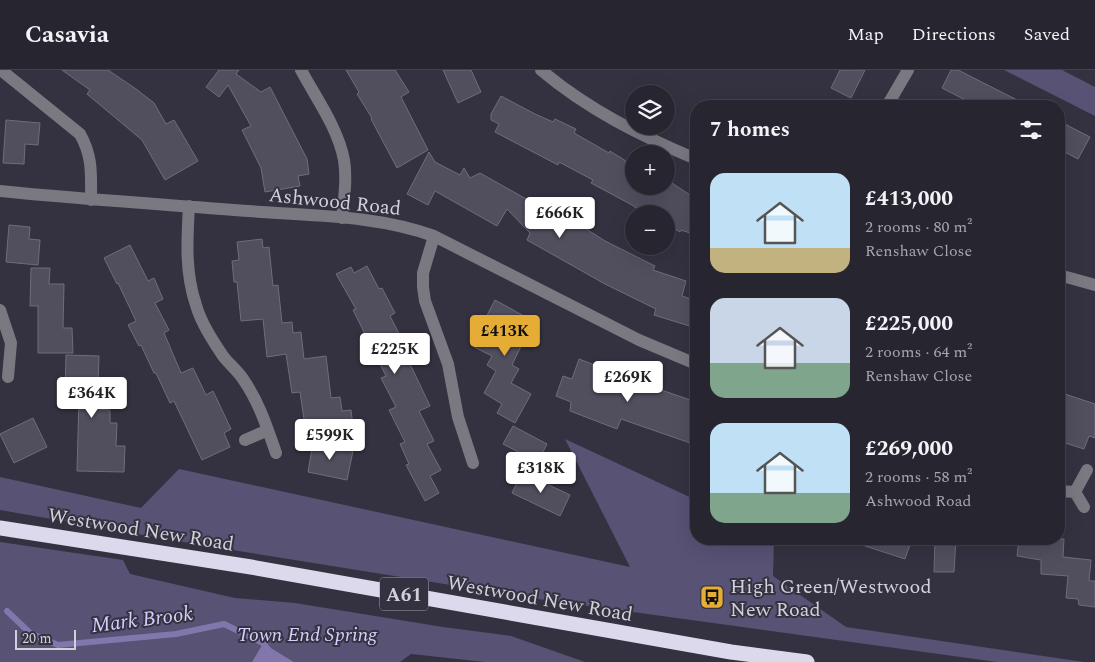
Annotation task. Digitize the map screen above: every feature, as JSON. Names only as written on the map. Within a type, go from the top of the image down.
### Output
[{"type":"highway","name":"Westwood New Road","points":[[0,528],[251,567],[731,652],[807,662]]},
{"type":"street","points":[[0,70],[80,134],[87,147],[91,163],[92,200]]},
{"type":"street","points":[[301,70],[332,126],[344,161],[345,195],[342,218]]},
{"type":"street","points":[[541,70],[574,95],[622,125],[690,156]]},
{"type":"street","points":[[893,100],[908,70]]},
{"type":"street","name":"Ashwood Road","points":[[0,191],[92,200],[342,218],[406,226],[434,236],[639,340],[690,361]]},
{"type":"street","points":[[189,206],[186,243],[189,278],[196,306],[208,332],[224,356],[243,378],[257,402],[276,453]]},
{"type":"street","points":[[434,236],[423,273],[425,301],[448,364],[458,417],[473,463]]},
{"type":"street","points":[[1065,277],[1095,285]]},
{"type":"street","points":[[0,310],[11,343],[8,377]]},
{"type":"street","points":[[245,440],[268,430]]},
{"type":"street","points":[[1075,492],[1087,470]]},
{"type":"street","points":[[1065,491],[1075,492]]},
{"type":"street","points":[[1075,492],[1084,507]]},
{"type":"green space","points":[[1004,70],[1062,70],[1095,87],[1095,116]]},
{"type":"green space","points":[[565,439],[690,497],[690,545],[774,545],[773,576],[846,627],[1084,662],[997,662],[538,599],[189,543],[0,510],[0,477],[141,508],[179,469],[630,567]]},
{"type":"green space","name":"Town End Spring","points":[[0,542],[123,560],[130,574],[235,598],[295,603],[511,636],[585,662],[485,662],[411,654],[400,662],[294,662],[263,643],[252,662],[0,662]]},
{"type":"shaded area","points":[[263,643],[294,662],[252,662]]},
{"type":"building","points":[[62,70],[108,70],[154,103],[166,124],[174,120],[198,161],[165,180],[142,140],[87,94],[90,90]]},
{"type":"building","points":[[219,70],[239,70],[236,74],[261,92],[270,87],[307,159],[309,174],[298,176],[300,186],[265,192],[261,168],[242,130],[251,126],[228,85],[219,97],[206,87]]},
{"type":"building","points":[[346,70],[395,70],[409,92],[401,97],[428,150],[397,168]]},
{"type":"building","points":[[443,70],[471,70],[481,92],[458,103]]},
{"type":"building","points":[[840,70],[865,70],[851,98],[831,88]]},
{"type":"building","points":[[951,70],[958,70],[1017,100],[965,100],[942,88]]},
{"type":"building","points":[[501,96],[553,122],[555,119],[576,129],[574,133],[625,160],[625,195],[675,195],[675,185],[690,195],[690,233],[681,230],[680,232],[675,229],[675,205],[632,205],[591,183],[593,180],[559,162],[558,165],[495,132],[499,124],[491,120],[491,114]]},
{"type":"building","points":[[6,120],[40,123],[38,145],[25,144],[24,164],[3,163]]},
{"type":"building","points":[[1065,124],[1090,137],[1078,159],[1065,152]]},
{"type":"building","points":[[429,152],[435,162],[460,175],[464,168],[470,178],[480,173],[535,204],[537,201],[563,214],[605,241],[625,251],[625,255],[633,255],[655,266],[653,270],[686,281],[682,296],[690,299],[690,326],[654,315],[656,309],[605,284],[527,240],[530,233],[507,209],[497,226],[435,191],[428,205],[407,194]]},
{"type":"building","points":[[9,225],[30,227],[29,239],[40,240],[38,265],[6,262]]},
{"type":"building","points":[[262,239],[263,248],[269,247],[273,286],[278,285],[282,323],[292,322],[293,333],[301,332],[304,359],[326,356],[331,398],[340,397],[342,411],[351,410],[353,426],[306,433],[300,392],[292,393],[286,354],[267,357],[263,319],[241,321],[237,282],[234,282],[232,261],[239,260],[237,242]]},
{"type":"building","points":[[130,245],[148,281],[154,278],[163,299],[155,303],[169,330],[164,333],[181,373],[193,368],[206,395],[213,391],[231,429],[224,433],[230,447],[202,460],[174,401],[170,403],[141,345],[139,346],[128,325],[136,321],[104,258]]},
{"type":"building","points":[[367,266],[379,289],[382,288],[395,313],[390,316],[405,345],[402,347],[430,406],[419,411],[434,441],[427,444],[441,470],[430,476],[439,493],[425,501],[406,465],[409,464],[400,444],[405,442],[389,410],[396,407],[381,378],[386,376],[353,310],[356,309],[336,274],[351,267],[354,273]]},
{"type":"building","points":[[31,268],[50,268],[49,284],[64,284],[63,328],[72,328],[73,353],[38,353],[38,306],[30,306]]},
{"type":"building","points":[[495,300],[533,321],[512,365],[519,369],[511,383],[531,394],[515,423],[497,413],[502,404],[484,393],[496,371],[487,365],[492,356],[474,347],[488,323],[484,321]]},
{"type":"building","points":[[66,355],[99,356],[97,409],[110,410],[110,423],[117,423],[116,446],[125,446],[124,472],[77,471],[79,398],[65,398]]},
{"type":"building","points":[[579,359],[601,369],[690,400],[690,443],[621,419],[617,429],[570,411],[571,402],[556,396],[563,376],[572,379]]},
{"type":"building","points":[[1065,394],[1095,404],[1095,438],[1089,436],[1084,449],[1065,443]]},
{"type":"building","points":[[33,418],[47,447],[14,463],[0,434]]},
{"type":"building","points":[[513,426],[547,444],[533,472],[517,464],[522,454],[503,444]]},
{"type":"building","points":[[313,443],[353,451],[347,480],[308,472]]},
{"type":"building","points":[[522,472],[570,495],[560,516],[512,493]]},
{"type":"building","points":[[862,545],[910,545],[905,559]]},
{"type":"building","points":[[935,545],[956,545],[954,572],[934,572]]},
{"type":"building","points":[[1018,545],[1064,545],[1063,557],[1091,560],[1089,581],[1095,581],[1095,607],[1079,605],[1078,599],[1066,598],[1068,576],[1041,574],[1041,560],[1017,556]]},
{"type":"waterway","name":"Mark Brook","points":[[7,611],[30,633],[58,645],[176,634],[224,624],[263,643],[268,649]]},
{"type":"place","name":"High Green/Westwood New Road","points":[[712,597]]}]
